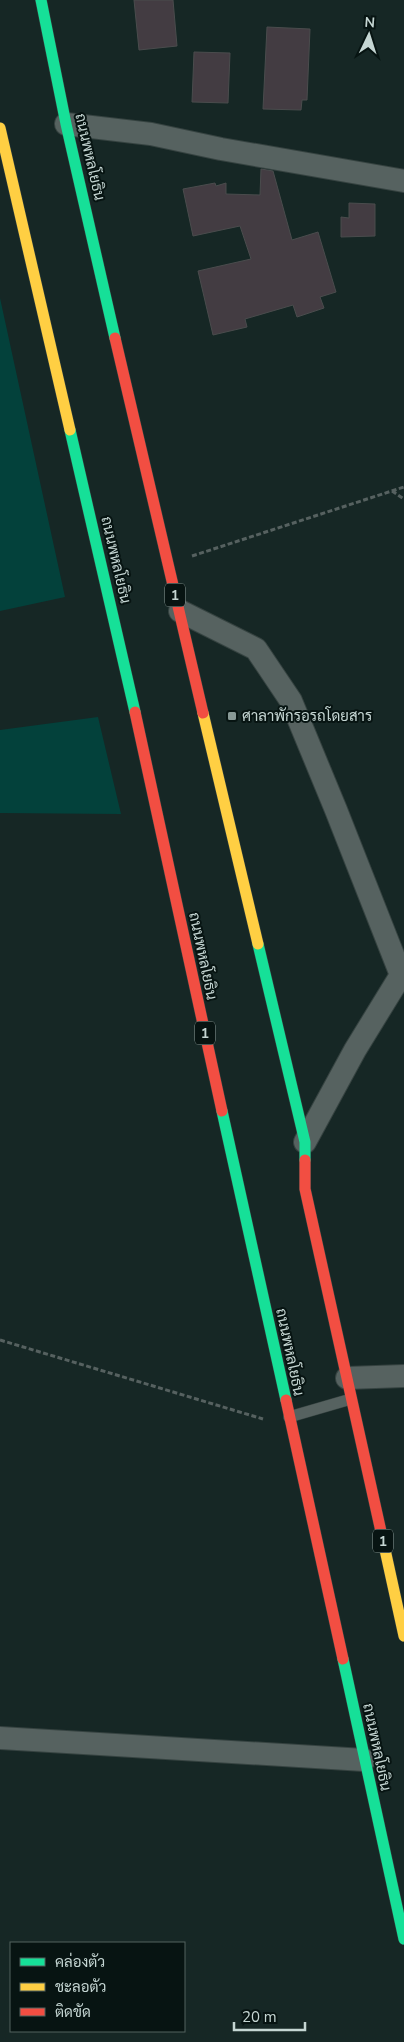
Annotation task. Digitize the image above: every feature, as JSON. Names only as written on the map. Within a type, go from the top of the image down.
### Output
[{"type":"highway","name":"ถนนพหลโยธิน","points":[[42,0],[66,124],[167,564],[306,1142],[305,1189],[404,1636]]},
{"type":"highway","name":"ถนนพหลโยธิน","points":[[0,128],[111,606],[404,1939]]},
{"type":"street","points":[[66,124],[151,134],[222,149],[404,181]]},
{"type":"street","points":[[180,612],[256,649],[291,701],[402,974],[355,1050],[306,1142]]},
{"type":"street","points":[[349,1388],[404,1376]]},
{"type":"street","points":[[0,1738],[364,1760]]},
{"type":"lane","points":[[290,1422],[349,1388]]},
{"type":"path","points":[[167,564],[404,487]]},
{"type":"path","points":[[392,491],[404,499]]},
{"type":"path","points":[[0,1340],[290,1422]]},
{"type":"green space","points":[[0,298],[65,597],[0,611]]},
{"type":"green space","points":[[98,717],[121,814],[0,813],[0,730]]},
{"type":"building","points":[[134,0],[173,0],[177,46],[139,50]]},
{"type":"building","points":[[267,27],[310,29],[307,100],[302,100],[301,110],[263,109]]},
{"type":"building","points":[[194,52],[230,53],[228,103],[192,102]]},
{"type":"building","points":[[261,169],[273,171],[292,240],[318,232],[336,292],[320,297],[324,308],[297,317],[293,305],[245,319],[247,327],[213,335],[198,271],[251,259],[240,226],[193,236],[183,189],[215,183],[216,186],[226,183],[226,194],[260,195]]},
{"type":"building","points":[[349,203],[375,204],[375,236],[341,237],[341,217],[349,218]]},
{"type":"traffic: fast","points":[[41,0],[66,124],[115,338]]},
{"type":"traffic: fast","points":[[70,430],[135,712]]},
{"type":"traffic: fast","points":[[258,944],[305,1142],[305,1160]]},
{"type":"traffic: fast","points":[[222,1111],[286,1400]]},
{"type":"traffic: fast","points":[[343,1659],[404,1939]]},
{"type":"traffic: slow","points":[[0,128],[70,430]]},
{"type":"traffic: slow","points":[[203,713],[258,944]]},
{"type":"traffic: slow","points":[[384,1545],[404,1636]]},
{"type":"traffic: jam","points":[[115,338],[203,713]]},
{"type":"traffic: jam","points":[[135,712],[222,1111]]},
{"type":"traffic: jam","points":[[305,1160],[305,1189],[384,1545]]},
{"type":"traffic: jam","points":[[286,1400],[343,1659]]},
{"type":"place","name":"ศาลาพักรอรถโดยสาร","points":[[232,716]]}]
